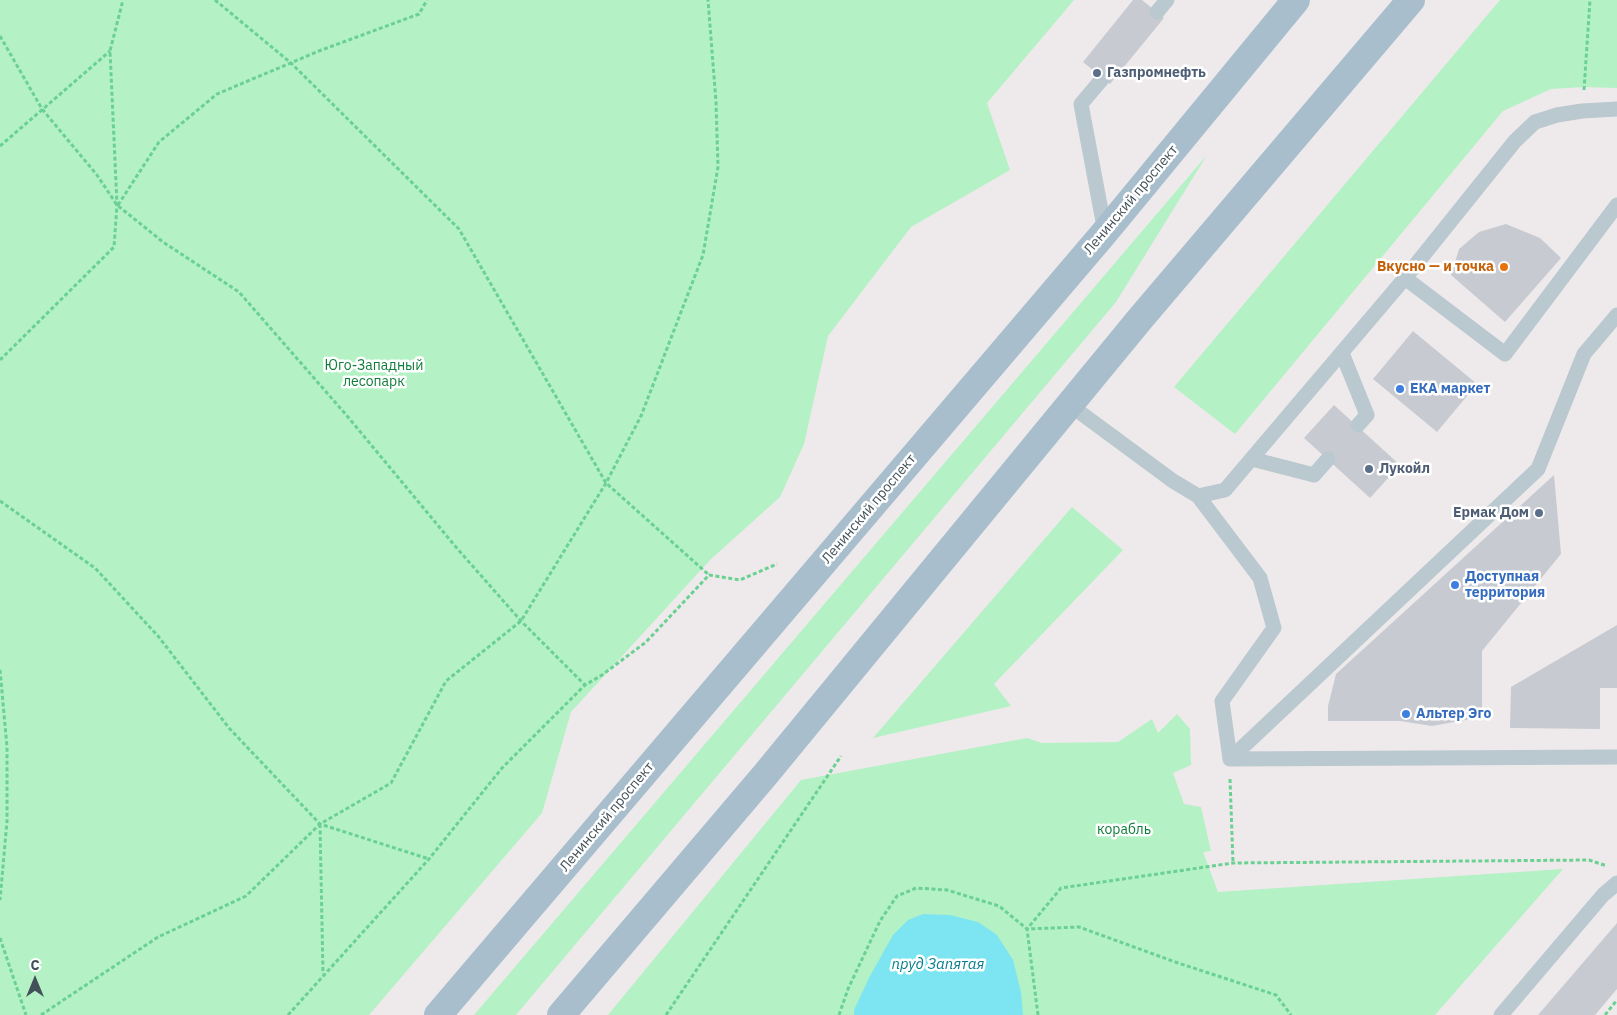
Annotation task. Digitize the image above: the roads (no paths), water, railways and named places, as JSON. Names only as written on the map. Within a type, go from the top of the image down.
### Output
[{"type":"main road","name":"Ленинский проспект","points":[[438,1015],[1105,232],[1296,0]]},
{"type":"main road","points":[[561,1015],[765,775],[1140,319],[1410,0]]},
{"type":"lane","points":[[1157,12],[1167,0]]},
{"type":"lane","points":[[1103,78],[1081,104],[1105,232]]},
{"type":"lane","points":[[1198,496],[1225,490],[1405,278],[1515,141],[1535,122],[1556,114],[1617,109]]},
{"type":"lane","points":[[1405,278],[1505,354],[1617,205]]},
{"type":"lane","points":[[1230,759],[1538,469],[1584,354],[1617,315]]},
{"type":"lane","points":[[1342,353],[1366,415],[1358,425]]},
{"type":"lane","points":[[1070,405],[1173,481],[1198,496],[1260,578],[1274,628],[1222,701],[1230,759]]},
{"type":"lane","points":[[1252,458],[1314,476],[1328,459]]},
{"type":"lane","points":[[1230,759],[1617,757]]},
{"type":"lane","points":[[1501,1015],[1603,895],[1617,883]]},
{"type":"water","name":"пруд Запятая","points":[[923,914],[950,915],[978,922],[997,935],[1013,960],[1021,992],[1023,1015],[854,1015],[854,1010],[870,976],[893,935],[908,920]]},
{"type":"place","name":"Газпромнефть","points":[[1097,73]]},
{"type":"place","name":"Вкусно — и точка","points":[[1504,267]]},
{"type":"place","name":"ЕКА маркет","points":[[1400,389]]},
{"type":"place","name":"Лукойл","points":[[1369,469]]},
{"type":"place","name":"Ермак Дом","points":[[1539,513]]},
{"type":"place","name":"Доступная территория","points":[[1455,585]]},
{"type":"place","name":"Альтер Эго","points":[[1406,714]]},
{"type":"park label","name":"Юго-Западный лесопарк","points":[[374,374]]},
{"type":"park label","name":"корабль","points":[[1124,830]]}]
